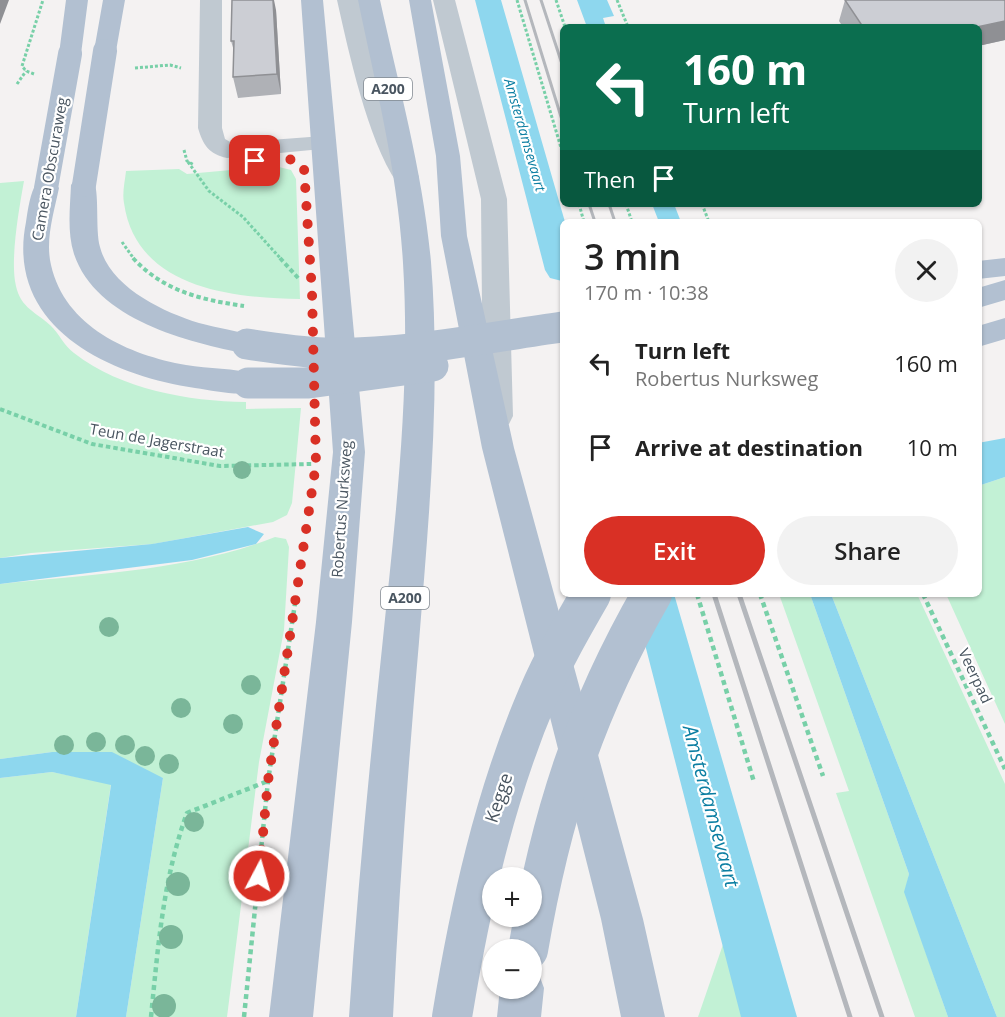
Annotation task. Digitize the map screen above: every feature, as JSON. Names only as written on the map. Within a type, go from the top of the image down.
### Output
[{"type":"main road","name":"Camera Obscuraweg","points":[[77,0],[70,54],[36,243],[37,264],[43,286],[60,316],[75,330],[110,352],[152,368],[207,380],[248,383],[309,383],[341,380],[560,348]]},
{"type":"main road","points":[[114,0],[84,185],[82,222],[89,257],[110,286],[138,309],[170,325],[208,337],[300,352],[328,353],[400,349],[560,327]]},
{"type":"main road","name":"Robertus Nurksweg","points":[[291,1017],[334,622],[349,452],[312,0]]},
{"type":"main road","name":"A200","points":[[369,0],[406,178],[417,262],[421,373],[412,523],[378,876],[371,1017]]},
{"type":"main road","name":"A200","points":[[420,0],[448,156],[454,236],[498,448],[622,919],[643,1017]]},
{"type":"main road","points":[[982,270],[1005,267]]},
{"type":"main road","points":[[982,297],[1005,290]]},
{"type":"main road","points":[[982,336],[1005,328]]},
{"type":"main road","name":"Kegge","points":[[452,1017],[465,928],[487,838],[512,758],[539,692],[576,618],[589,597]]},
{"type":"main road","points":[[530,939],[548,837],[571,761],[603,682],[629,631],[650,597]]},
{"type":"main road","points":[[519,1017],[521,999]]},
{"type":"lane","name":"A200","points":[[348,0],[363,67],[388,141],[406,178]]},
{"type":"lane","name":"A200","points":[[444,0],[494,199],[498,448]]},
{"type":"lane","points":[[216,7],[210,128],[214,142],[227,151],[323,143]]},
{"type":"path","points":[[517,0],[560,144]]},
{"type":"path","points":[[556,0],[564,24]]},
{"type":"path","points":[[617,0],[627,24]]},
{"type":"path","points":[[17,84],[26,71]]},
{"type":"path","points":[[184,154],[208,191],[243,217],[276,256],[305,285]]},
{"type":"path","points":[[187,161],[201,166]]},
{"type":"path","points":[[118,234],[128,255],[144,269],[183,293],[200,299],[244,306]]},
{"type":"path","name":"Teun de Jagerstraat","points":[[0,409],[92,444],[220,466],[316,464]]},
{"type":"path","points":[[244,1017],[268,781],[296,593]]},
{"type":"path","points":[[698,597],[754,782]]},
{"type":"path","points":[[761,597],[823,776]]},
{"type":"path","name":"Veerpad","points":[[924,597],[1005,769]]},
{"type":"path","points":[[151,1017],[162,911],[179,833],[187,813],[268,781]]},
{"type":"green space","points":[[275,166],[291,170],[296,179],[300,299],[245,296],[217,291],[191,282],[167,270],[147,254],[132,231],[123,199],[126,171],[179,169],[187,174]]},
{"type":"green space","points":[[24,181],[15,245],[14,270],[17,290],[23,302],[53,328],[70,350],[113,376],[156,391],[201,399],[246,402],[246,409],[301,408],[292,503],[287,515],[273,522],[153,544],[31,553],[0,558],[0,183]]},
{"type":"green space","points":[[1005,477],[1005,724],[947,597],[982,597],[982,485]]},
{"type":"green space","points":[[275,537],[286,539],[289,547],[284,630],[259,762],[227,1017],[126,1017],[163,778],[52,752],[0,759],[0,584],[139,570],[209,557]]},
{"type":"green space","points":[[780,597],[811,597],[909,874],[905,892],[948,1017],[915,1017],[836,793],[849,791]]},
{"type":"green space","points":[[832,597],[918,597],[1005,784],[1005,1017],[997,1017]]},
{"type":"green space","points":[[52,772],[111,784],[76,1017],[0,1017],[0,778]]},
{"type":"green space","points":[[729,927],[752,1017],[698,1017]]},
{"type":"water","points":[[577,0],[607,0],[614,16],[603,18],[605,24],[586,24]]},
{"type":"water","points":[[653,207],[675,207],[680,219],[658,219]]},
{"type":"water","points":[[1005,438],[1005,477],[982,485],[982,442]]},
{"type":"water","points":[[248,527],[264,534],[256,544],[192,560],[0,584],[0,558],[152,544]]},
{"type":"water","points":[[811,597],[832,597],[997,1017],[948,1017],[904,892],[909,874]]},
{"type":"water","points":[[52,752],[112,752],[163,778],[126,1017],[76,1017],[111,785],[52,772],[0,778],[0,759]]},
{"type":"building","points":[[232,0],[273,0],[277,74],[233,77]]},
{"type":"building","points":[[845,0],[1005,1],[1005,21],[982,26],[982,24],[861,24]]},
{"type":"waterway","name":"Amsterdamsevaart","points":[[488,0],[560,263]]},
{"type":"waterway","name":"Amsterdamsevaart","points":[[654,597],[769,1017]]},
{"type":"railway","points":[[525,0],[560,114]]},
{"type":"railway","points":[[541,0],[560,58]]},
{"type":"railway","points":[[590,207],[594,219]]},
{"type":"railway","points":[[610,207],[614,219]]},
{"type":"railway","points":[[715,597],[850,1017]]},
{"type":"railway","points":[[740,597],[882,1017]]},
{"type":"route","points":[[255,161],[288,158],[304,168],[312,292],[316,412],[316,464],[268,781],[259,876]]}]
